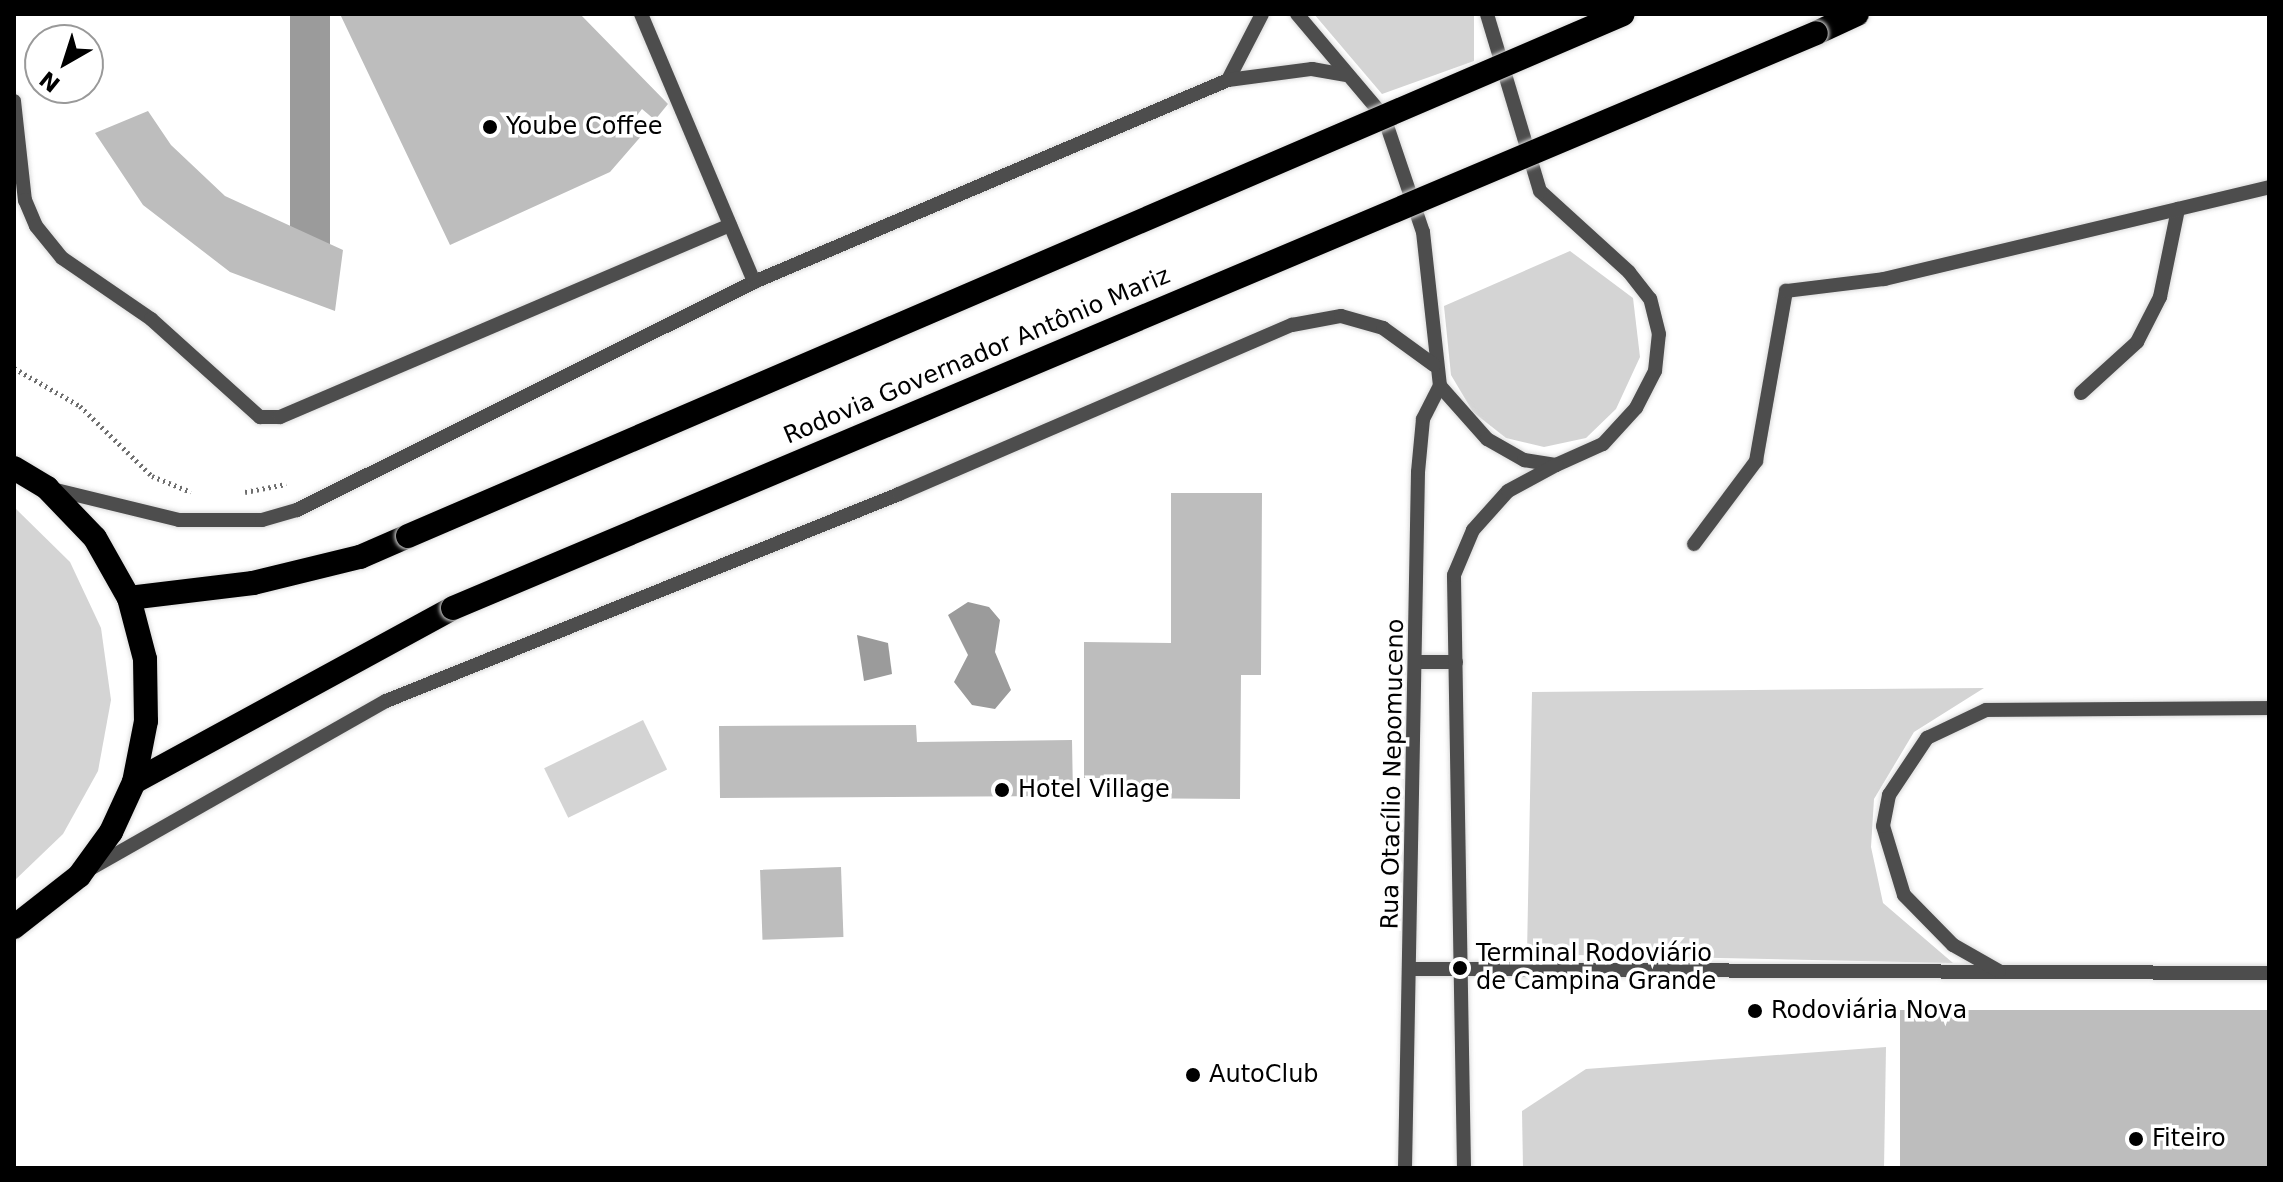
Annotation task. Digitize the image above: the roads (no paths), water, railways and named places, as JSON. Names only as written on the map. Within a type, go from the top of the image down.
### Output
[{"type":"highway","points":[[129,598],[253,583],[360,557],[1623,14]]},
{"type":"highway","name":"Rodovia Governador Antônio Mariz","points":[[134,782],[453,608],[1857,14]]},
{"type":"highway","points":[[14,468],[47,488],[95,538],[129,598],[145,659],[146,721],[134,782],[79,876],[14,927]]},
{"type":"street","points":[[641,14],[754,282]]},
{"type":"street","points":[[1228,80],[1262,14]]},
{"type":"street","points":[[1297,14],[1384,117],[1423,232],[1434,365],[1440,386],[1487,439],[1524,460],[1556,465]]},
{"type":"street","points":[[1464,1168],[1454,575],[1473,530],[1508,491],[1603,444],[1636,408],[1655,371],[1659,334],[1650,299],[1629,272],[1540,191],[1487,14]]},
{"type":"street","points":[[47,488],[179,520],[262,520],[297,510],[754,282],[1228,80],[1312,69],[1346,75]]},
{"type":"street","points":[[14,101],[25,200],[36,226],[62,258],[151,319],[260,417],[280,417],[730,225]]},
{"type":"street","points":[[1694,544],[1756,461],[1786,291],[1884,279],[2269,187]]},
{"type":"street","points":[[2081,393],[2137,342],[2160,297],[2178,209]]},
{"type":"street","points":[[79,876],[386,701],[899,494],[1292,325],[1341,316],[1383,328],[1434,365]]},
{"type":"street","name":"Rua Otacílio Nepomuceno","points":[[1405,1168],[1417,662],[1418,472],[1423,419],[1440,386]]},
{"type":"street","points":[[1417,662],[1456,662]]},
{"type":"street","points":[[2001,973],[1953,945],[1904,895],[1883,826],[1889,795],[1927,738],[1986,710],[2269,708]]},
{"type":"street","points":[[1410,969],[2269,973]]},
{"type":"place","name":"Yoube Coffee","points":[[490,127]]},
{"type":"place","name":"Hotel Village","points":[[1002,790]]},
{"type":"place","name":"Terminal Rodoviário de Campina Grande","points":[[1460,968]]},
{"type":"place","name":"Rodoviária Nova","points":[[1755,1011]]},
{"type":"place","name":"AutoClub","points":[[1193,1075]]},
{"type":"place","name":"Fiteiro","points":[[2136,1139]]}]
